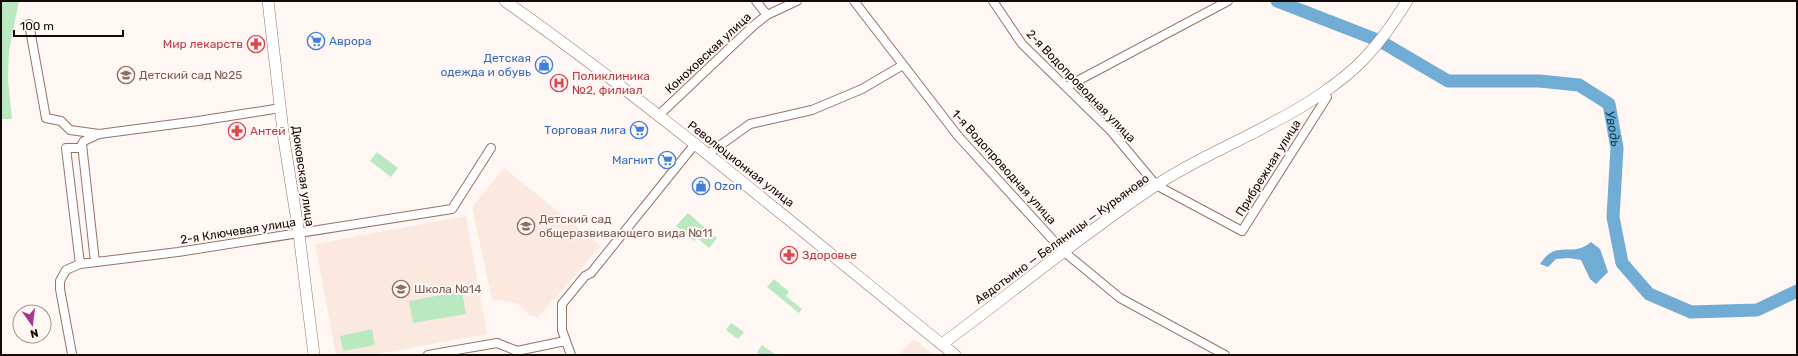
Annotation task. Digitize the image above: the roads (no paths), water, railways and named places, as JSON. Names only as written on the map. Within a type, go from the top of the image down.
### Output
[{"type":"main road","name":"Дюковская улица","points":[[268,1],[314,355]]},
{"type":"main road","name":"Революционная улица","points":[[505,1],[574,49],[659,115],[792,221],[955,355]]},
{"type":"main road","name":"Авдотьино — Беляницы — Курьяново","points":[[942,344],[1063,251],[1156,185],[1274,123],[1342,77],[1363,59],[1391,26],[1405,4]]},
{"type":"street","points":[[756,1],[767,15]]},
{"type":"street","name":"Коноховская улица","points":[[659,115],[753,26],[767,15],[797,1]]},
{"type":"street","name":"1-я Водопроводная улица","points":[[854,1],[958,136],[1063,251],[1120,298],[1225,355]]},
{"type":"street","name":"2-я Водопроводная улица","points":[[993,1],[1022,44],[1111,131],[1156,185]]},
{"type":"street","points":[[1066,87],[1228,1]]},
{"type":"street","points":[[29,24],[46,118],[61,120],[70,130],[99,134],[281,108]]},
{"type":"street","points":[[708,154],[750,124],[812,110],[862,88],[903,65]]},
{"type":"street","name":"Прибрежная улица","points":[[1156,185],[1242,231],[1327,97]]},
{"type":"street","points":[[95,262],[82,148],[84,141],[99,134]]},
{"type":"street","points":[[571,355],[562,330],[562,304],[585,276],[591,273],[695,144]]},
{"type":"street","points":[[80,264],[66,148],[82,148]]},
{"type":"street","name":"2-я Ключевая улица","points":[[72,354],[60,289],[60,281],[66,270],[80,264],[178,252],[452,209],[491,148]]},
{"type":"street","points":[[428,355],[497,343],[516,351],[565,341]]},
{"type":"water","points":[[1591,242],[1600,249],[1608,272],[1596,284],[1590,279],[1581,260],[1569,258],[1556,259],[1548,267],[1540,264],[1546,256],[1552,252],[1558,250],[1577,249],[1584,247]]},
{"type":"waterway","name":"Уводь","points":[[1277,1],[1380,41],[1448,81],[1539,81],[1579,85],[1609,104],[1617,148],[1613,217],[1622,263],[1649,294],[1691,312],[1757,310],[1797,291]]},
{"type":"place","name":"Аврора","points":[[316,41]]},
{"type":"place","name":"Мир лекарств","points":[[256,44]]},
{"type":"place","name":"Детская одежда и обувь","points":[[544,65]]},
{"type":"place","name":"Детский сад №25","points":[[126,75]]},
{"type":"place","name":"Поликлиника №2, филиал","points":[[559,83]]},
{"type":"place","name":"Торговая лига","points":[[639,130]]},
{"type":"place","name":"Антей","points":[[237,131]]},
{"type":"place","name":"Магнит","points":[[667,160]]},
{"type":"place","name":"Ozon","points":[[701,186]]},
{"type":"place","name":"Детский сад общеразвивающего вида №11","points":[[526,226]]},
{"type":"place","name":"Здоровье","points":[[789,255]]},
{"type":"place","name":"Школа №14","points":[[401,289]]}]
